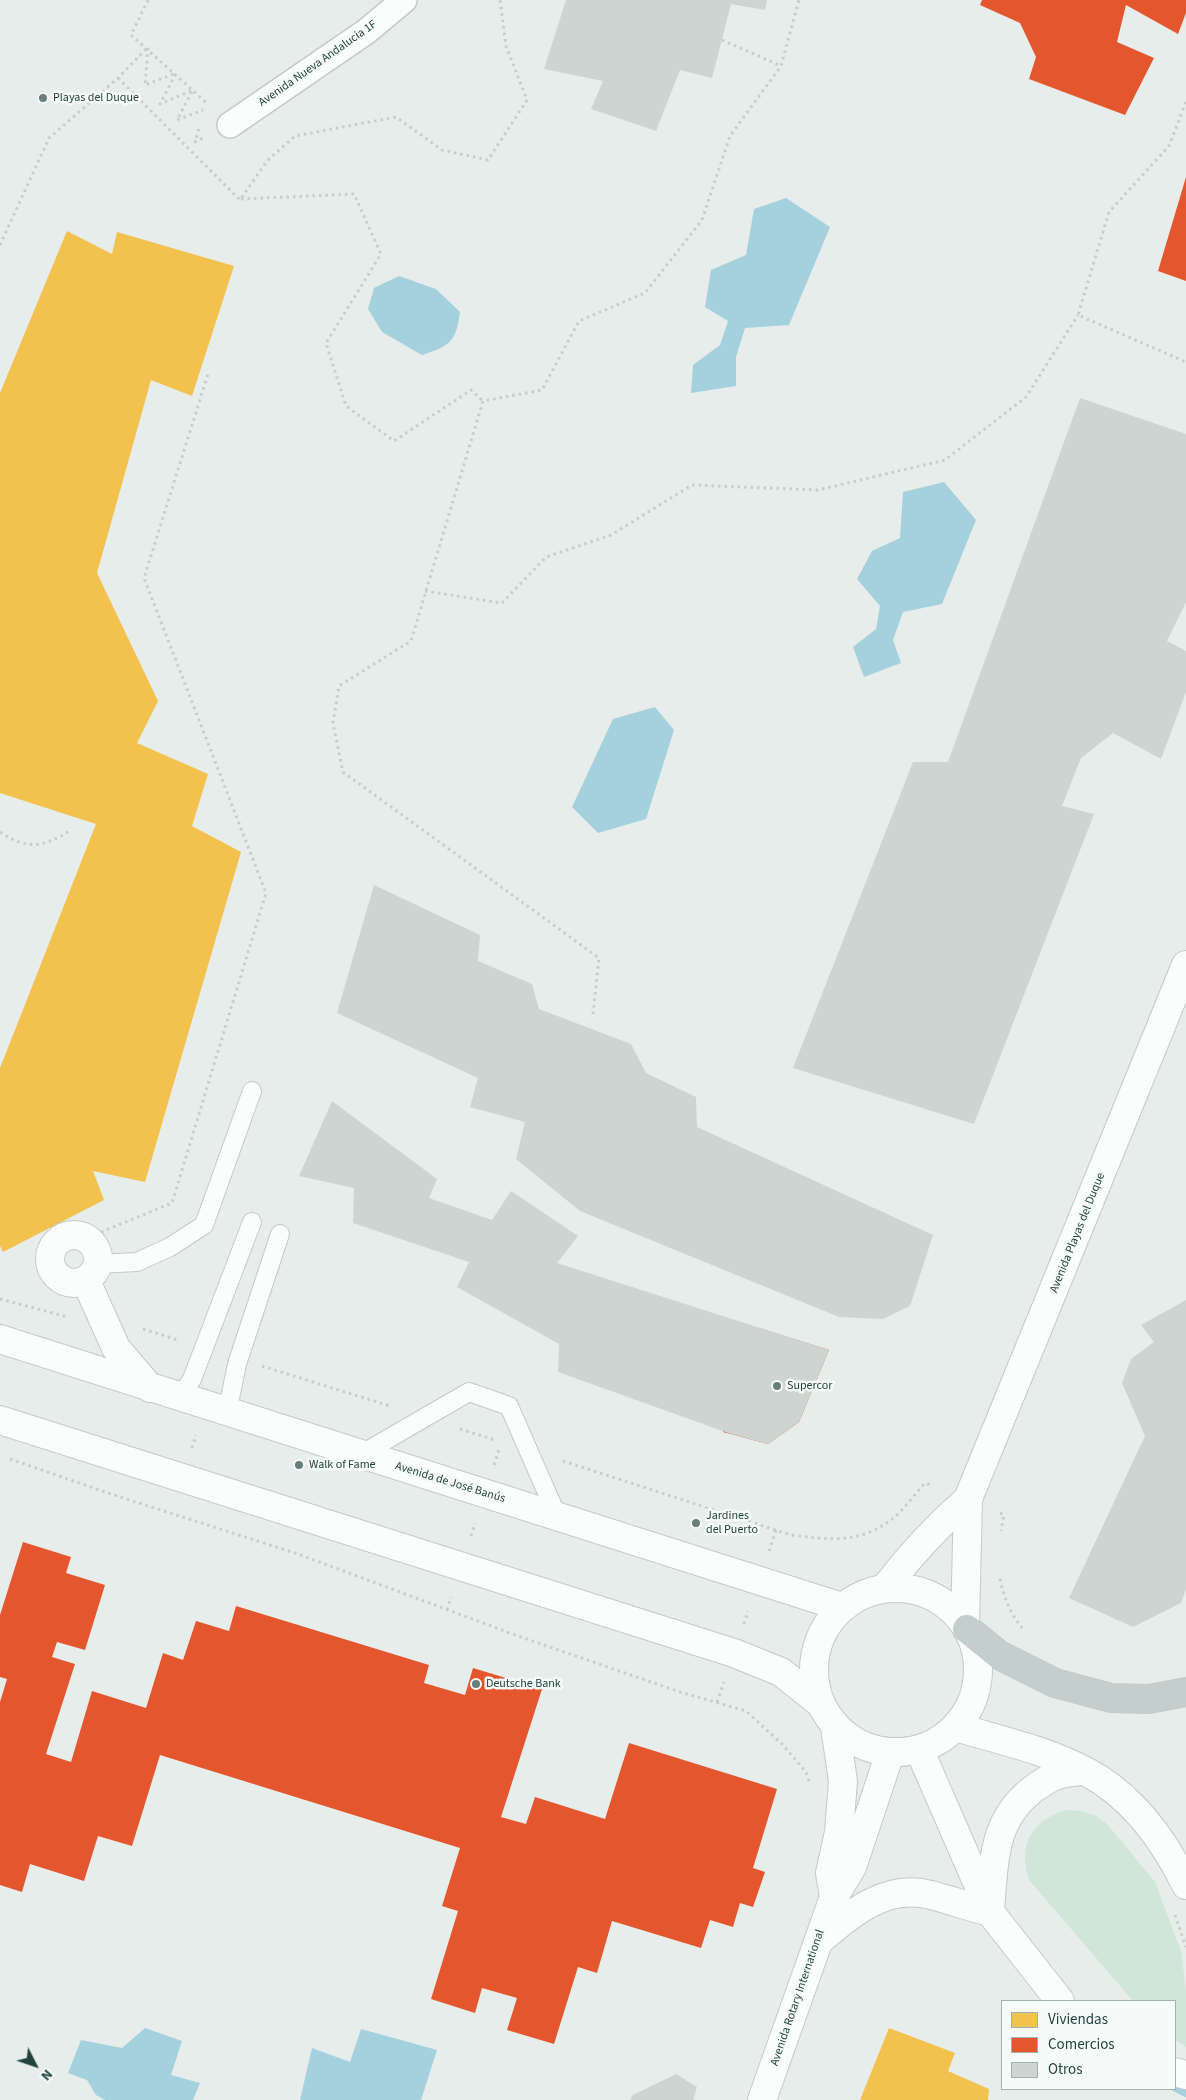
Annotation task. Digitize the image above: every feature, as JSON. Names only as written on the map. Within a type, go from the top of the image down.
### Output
[{"type":"highway","points":[[966,1627],[998,1655],[1055,1683],[1112,1698],[1149,1699],[1186,1692]]},
{"type":"street","name":"Avenida Nueva Andalucia 1F","points":[[230,125],[367,31],[404,0]]},
{"type":"street","name":"Avenida Playas del Duque","points":[[966,1627],[968,1499],[1186,965]]},
{"type":"street","points":[[92,1272],[78,1284],[62,1280],[52,1267],[50,1259],[55,1244],[62,1239],[78,1235],[86,1238],[96,1249],[92,1272],[116,1348],[150,1388]]},
{"type":"street","name":"Avenida de José Banús","points":[[0,1339],[360,1456],[484,1493],[842,1607]]},
{"type":"street","points":[[0,1420],[734,1652],[780,1672],[820,1704]]},
{"type":"street","name":"Avenida Playas del Duque","points":[[885,1588],[926,1540],[968,1499]]},
{"type":"street","points":[[885,1588],[908,1588],[930,1595],[950,1608],[966,1627],[975,1647],[978,1674],[976,1688],[969,1708],[956,1727],[939,1740],[919,1749],[890,1753],[870,1749],[851,1740],[835,1727],[820,1704],[814,1682],[814,1659],[819,1638],[829,1621],[842,1607],[862,1595],[885,1588]]},
{"type":"street","name":"Avenida Rotary International","points":[[834,1897],[830,1873],[839,1832],[843,1781],[835,1727]]},
{"type":"street","points":[[956,1727],[1042,1754],[1085,1771],[1105,1783],[1132,1806],[1174,1860],[1186,1885]]},
{"type":"street","points":[[919,1749],[990,1912],[1059,2000]]},
{"type":"street","name":"Avenida Rotary International","points":[[762,2100],[834,1897],[852,1867],[890,1753]]},
{"type":"street","points":[[990,1912],[998,1842],[1005,1818],[1018,1800],[1048,1778],[1060,1772],[1085,1771]]},
{"type":"street","points":[[818,1942],[855,1909],[877,1899],[902,1892],[930,1894],[990,1912]]},
{"type":"lane","points":[[92,1272],[137,1262],[170,1247],[204,1224],[252,1091]]},
{"type":"lane","points":[[179,1398],[192,1379],[252,1222]]},
{"type":"lane","points":[[227,1413],[237,1364],[280,1234]]},
{"type":"lane","points":[[360,1456],[469,1392],[509,1406],[558,1518]]},
{"type":"path","points":[[148,0],[131,35],[176,73],[230,125],[195,142],[200,125]]},
{"type":"path","points":[[240,200],[267,161],[295,136],[396,117],[442,150],[488,160],[527,100],[506,46],[500,0]]},
{"type":"path","points":[[484,401],[542,390],[579,321],[645,294],[702,220],[730,136],[781,66],[799,0]]},
{"type":"path","points":[[722,40],[781,66]]},
{"type":"path","points":[[148,48],[145,85],[176,73]]},
{"type":"path","points":[[0,245],[50,138],[118,78],[148,48]]},
{"type":"path","points":[[176,73],[160,104],[193,90]]},
{"type":"path","points":[[118,78],[240,200],[354,194],[381,254],[326,343],[346,406],[394,441],[471,390],[484,401]]},
{"type":"path","points":[[193,90],[177,120],[205,109],[203,117]]},
{"type":"path","points":[[425,591],[502,603],[546,556],[611,535],[692,485],[818,490],[945,460],[1026,397],[1078,314],[1109,212],[1169,146],[1186,102]]},
{"type":"path","points":[[1078,314],[1186,362]]},
{"type":"path","points":[[86,1238],[172,1203],[266,893],[144,578],[208,374]]},
{"type":"path","points":[[484,401],[411,641],[339,686],[333,723],[343,772],[599,958],[592,1014]]},
{"type":"path","points":[[0,832],[9,838],[36,846],[53,842],[71,830]]},
{"type":"path","points":[[9,1459],[298,1554],[518,1636],[662,1686],[746,1711],[782,1744],[806,1772],[811,1788]]},
{"type":"path","points":[[461,1565],[484,1493]]},
{"type":"path","points":[[968,1499],[1004,1515],[1000,1538]]},
{"type":"path","points":[[998,1571],[1003,1596],[1018,1624],[1028,1634]]},
{"type":"path","points":[[734,1652],[759,1580]]},
{"type":"green space","points":[[1066,1810],[1082,1811],[1096,1816],[1108,1825],[1155,1882],[1181,1951],[1186,1992],[1186,2047],[1176,2041],[1176,2000],[1132,2000],[1029,1880],[1025,1855],[1030,1836],[1036,1827],[1054,1815]]},
{"type":"water","points":[[786,198],[830,227],[789,325],[745,328],[736,357],[736,386],[691,393],[693,365],[720,345],[728,321],[705,307],[711,270],[746,255],[754,209]]},
{"type":"water","points":[[399,276],[436,289],[460,312],[454,336],[439,349],[422,355],[382,332],[368,309],[374,288]]},
{"type":"water","points":[[944,482],[976,520],[942,604],[903,612],[893,640],[901,663],[864,677],[853,647],[876,629],[880,606],[857,579],[872,551],[900,538],[903,492]]},
{"type":"water","points":[[655,707],[674,730],[646,819],[598,833],[572,807],[613,719]]},
{"type":"water","points":[[145,2028],[182,2041],[171,2075],[200,2083],[193,2100],[105,2100],[96,2095],[87,2080],[68,2073],[81,2040],[122,2048]]},
{"type":"water","points":[[361,2029],[437,2050],[421,2100],[300,2100],[312,2048],[350,2062]]},
{"type":"building: Viviendas","points":[[67,231],[112,254],[117,232],[234,266],[192,396],[151,380],[97,573],[158,701],[137,743],[208,774],[192,826],[241,852],[145,1182],[93,1171],[104,1200],[3,1252],[0,1246],[0,1068],[96,824],[0,793],[0,393]]},
{"type":"building: Viviendas","points":[[889,2028],[955,2053],[948,2071],[989,2089],[988,2100],[860,2100]]},
{"type":"building: Comercios","points":[[982,0],[1186,0],[1186,13],[1178,34],[1126,5],[1117,42],[1154,58],[1125,115],[1029,79],[1036,57],[1020,23],[980,5]]},
{"type":"building: Comercios","points":[[1186,177],[1186,281],[1158,271]]},
{"type":"building: Comercios","name":"Supercor","points":[[759,1328],[829,1350],[799,1422],[768,1444],[723,1432]]},
{"type":"building: Comercios","points":[[23,1542],[71,1557],[66,1573],[105,1585],[85,1650],[57,1642],[52,1657],[75,1664],[46,1754],[71,1762],[92,1691],[146,1708],[163,1653],[183,1660],[196,1621],[229,1631],[236,1606],[429,1665],[424,1683],[465,1695],[473,1668],[542,1689],[501,1817],[526,1824],[535,1797],[605,1819],[629,1743],[777,1789],[753,1868],[765,1872],[753,1907],[740,1903],[733,1927],[710,1920],[701,1948],[612,1921],[597,1973],[578,1967],[554,2044],[507,2030],[517,1998],[482,1988],[475,2013],[431,1999],[458,1911],[442,1906],[460,1848],[160,1755],[132,1846],[98,1836],[84,1881],[30,1864],[22,1892],[0,1885],[0,1702],[7,1679],[0,1677],[0,1615]]},
{"type":"building: Otros","points":[[566,0],[767,0],[765,10],[731,4],[712,78],[680,70],[656,131],[591,109],[603,81],[544,69]]},
{"type":"building: Otros","points":[[1080,398],[1186,434],[1186,602],[1167,641],[1186,651],[1186,692],[1161,759],[1113,733],[1081,758],[1062,806],[1094,814],[974,1124],[793,1068],[913,762],[948,762]]},
{"type":"building: Otros","points":[[374,885],[480,935],[478,961],[532,984],[539,1009],[631,1044],[646,1073],[696,1097],[697,1127],[933,1235],[910,1306],[883,1319],[839,1317],[580,1211],[516,1159],[525,1122],[470,1107],[478,1078],[337,1013]]},
{"type":"building: Otros","points":[[332,1101],[437,1179],[429,1198],[492,1220],[511,1191],[578,1236],[557,1263],[829,1350],[799,1422],[768,1444],[731,1434],[558,1372],[559,1344],[457,1287],[469,1262],[353,1223],[354,1188],[299,1176]]},
{"type":"building: Otros","points":[[1186,1300],[1186,1589],[1181,1603],[1133,1627],[1069,1598],[1145,1436],[1122,1383],[1131,1359],[1154,1342],[1141,1325]]},
{"type":"building: Otros","points":[[676,2074],[697,2087],[693,2100],[630,2100],[633,2095]]},
{"type":"waterway","points":[[1176,2087],[1186,2092]]},
{"type":"place","name":"Playas del Duque","points":[[43,98]]},
{"type":"place","name":"Supercor","points":[[777,1386]]},
{"type":"place","name":"Walk of Fame","points":[[299,1465]]},
{"type":"place","name":"Jardines del Puerto","points":[[696,1523]]},
{"type":"place","name":"Deutsche Bank","points":[[476,1684]]}]
